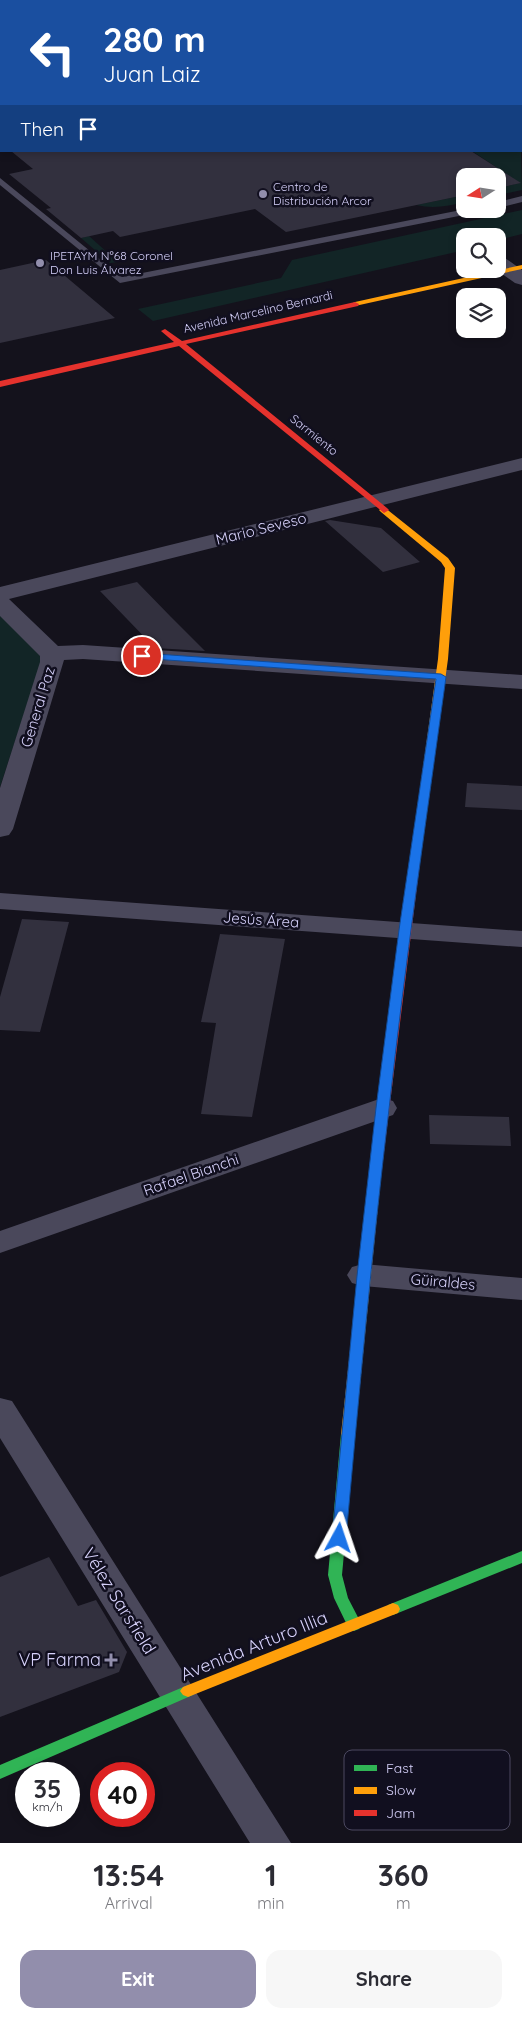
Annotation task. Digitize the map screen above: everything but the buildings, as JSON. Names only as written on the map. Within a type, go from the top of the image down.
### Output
[{"type":"street","name":"Avenida Marcelino Bernardi","points":[[0,384],[179,344],[509,265]]},
{"type":"street","name":"Avenida Marcelino Bernardi","points":[[160,332],[184,327]]},
{"type":"street","name":"Sarmiento","points":[[160,332],[179,344],[445,560],[450,568],[441,677]]},
{"type":"street","name":"Mario Seveso","points":[[0,594],[522,464]]},
{"type":"street","name":"General Paz","points":[[0,603],[52,654],[52,662],[0,829]]},
{"type":"street","points":[[52,654],[83,652],[522,682]]},
{"type":"street","points":[[354,1625],[341,1598],[335,1575],[382,1108],[441,677]]},
{"type":"street","name":"Jesús Área","points":[[0,901],[522,939]]},
{"type":"street","name":"Rafael Bianchi","points":[[0,1242],[382,1108]]},
{"type":"street","name":"Güiraldes","points":[[364,1276],[522,1289]]},
{"type":"street","name":"Vélez Sarsfield","points":[[0,1410],[271,1843]]},
{"type":"street","name":"Avenida Arturo Illia","points":[[0,1772],[178,1695],[522,1557]]},
{"type":"lane","points":[[0,181],[120,280],[456,214]]},
{"type":"lane","points":[[506,203],[522,200]]},
{"type":"green space","points":[[474,152],[521,152],[522,190],[506,193],[506,186],[520,183],[506,174],[506,168],[498,168]]},
{"type":"green space","points":[[456,197],[456,204],[453,205],[435,207],[416,205]]},
{"type":"green space","points":[[522,210],[522,234],[506,238],[506,228],[456,228],[456,252],[153,321],[138,309],[281,278],[292,260],[485,218],[506,218],[506,213]]},
{"type":"green space","points":[[89,236],[118,262],[110,263],[81,238]]},
{"type":"green space","points":[[0,614],[43,656],[0,787]]},
{"type":"traffic: fast","points":[[348,1434],[335,1575],[341,1598],[354,1625]]},
{"type":"traffic: fast","points":[[393,1609],[522,1557]]},
{"type":"traffic: fast","points":[[0,1772],[188,1691]]},
{"type":"traffic: slow","points":[[355,304],[522,267]]},
{"type":"traffic: slow","points":[[384,510],[445,560],[450,568],[443,659],[415,862]]},
{"type":"traffic: slow","points":[[348,1434],[375,1176]]},
{"type":"traffic: slow","points":[[188,1691],[393,1609]]},
{"type":"traffic: jam","points":[[0,384],[355,304]]},
{"type":"traffic: jam","points":[[165,331],[384,510]]},
{"type":"traffic: jam","points":[[375,1176],[415,862]]},
{"type":"place","name":"Centro de Distribución Arcor","points":[[263,194]]},
{"type":"place","name":"IPETAYM Nº68 Coronel Don Luis Álvarez","points":[[40,263]]},
{"type":"place","name":"VP Farma","points":[[111,1660]]},
{"type":"route","points":[[142,656],[441,677],[382,1108],[339,1538]]}]
